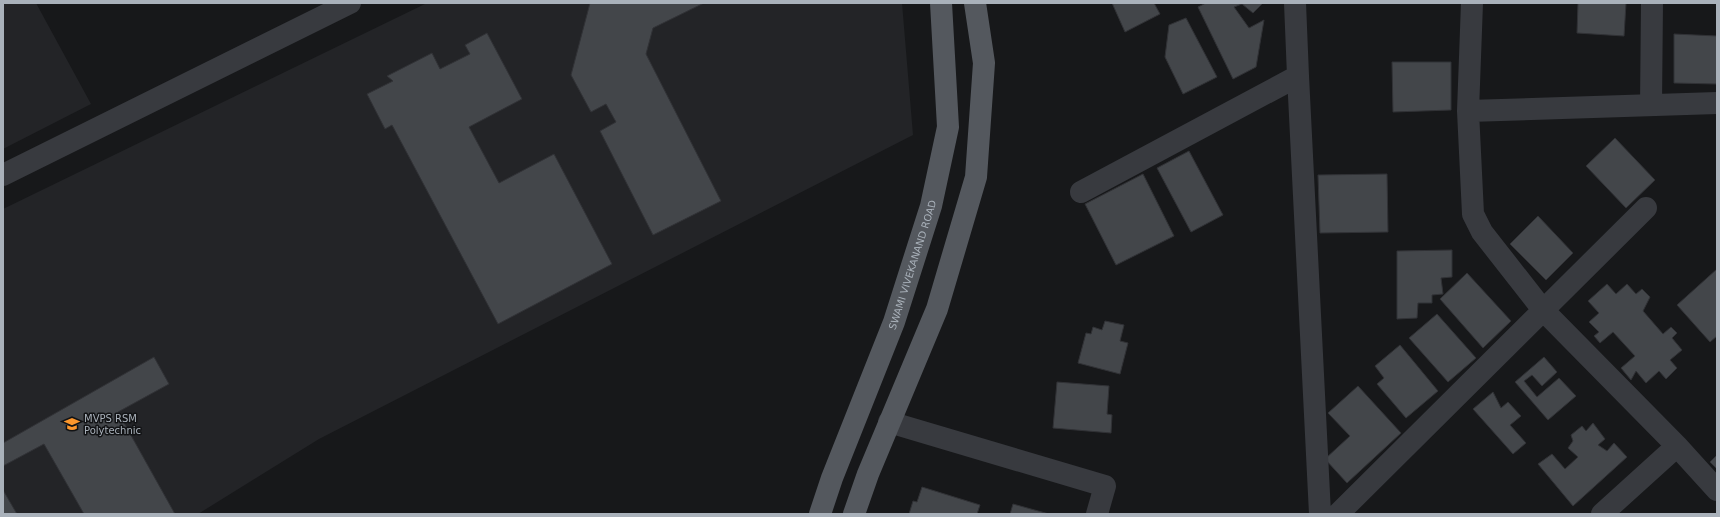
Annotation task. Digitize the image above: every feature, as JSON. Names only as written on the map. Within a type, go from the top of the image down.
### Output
[{"type":"main road","name":"SWAMI VIVEKANAND ROAD","points":[[820,514],[832,478],[894,322],[931,206],[948,127],[941,3]]},
{"type":"main road","points":[[854,514],[889,422],[937,309],[976,177],[984,63],[975,3]]},
{"type":"street","points":[[3,175],[350,3]]},
{"type":"street","points":[[1295,3],[1320,514]]},
{"type":"street","points":[[1472,3],[1468,111],[1473,214],[1482,232],[1543,310],[1677,446],[1717,490]]},
{"type":"street","points":[[1651,105],[1652,3]]},
{"type":"street","points":[[1081,192],[1298,76]]},
{"type":"street","points":[[1468,111],[1717,103]]},
{"type":"street","points":[[1338,514],[1646,208]]},
{"type":"street","points":[[889,422],[1105,486],[1097,514]]},
{"type":"street","points":[[1602,514],[1677,446]]},
{"type":"shaded area","points":[[3,3],[36,3],[91,104],[3,149]]},
{"type":"shaded area","points":[[427,3],[902,3],[913,135],[319,439],[198,514],[3,514],[3,209]]},
{"type":"building","points":[[590,3],[704,3],[653,28],[646,54],[721,201],[653,235],[600,131],[616,122],[606,104],[591,112],[571,75]]},
{"type":"building","points":[[1112,3],[1154,3],[1160,14],[1125,32]]},
{"type":"building","points":[[1206,3],[1263,3],[1253,13],[1242,4],[1234,7],[1249,28],[1264,20],[1256,67],[1233,79],[1198,7]]},
{"type":"building","points":[[1578,3],[1626,3],[1624,36],[1577,33]]},
{"type":"building","points":[[1186,18],[1217,77],[1183,94],[1165,57],[1169,25]]},
{"type":"building","points":[[487,33],[522,99],[469,127],[499,183],[554,154],[612,264],[498,324],[392,125],[385,129],[367,94],[393,81],[387,76],[432,53],[440,69],[470,54],[465,45]]},
{"type":"building","points":[[1674,34],[1717,36],[1717,84],[1674,83]]},
{"type":"building","points":[[1392,62],[1451,62],[1451,110],[1393,112]]},
{"type":"building","points":[[1615,138],[1655,180],[1626,208],[1586,166]]},
{"type":"building","points":[[1189,151],[1223,215],[1191,232],[1157,168]]},
{"type":"building","points":[[1143,174],[1174,236],[1116,265],[1085,204]]},
{"type":"building","points":[[1387,174],[1388,232],[1320,233],[1318,175]]},
{"type":"building","points":[[1538,216],[1573,253],[1546,280],[1510,244]]},
{"type":"building","points":[[1452,250],[1452,277],[1441,278],[1443,294],[1432,295],[1432,303],[1418,303],[1417,318],[1397,319],[1397,251]]},
{"type":"building","points":[[1717,269],[1717,336],[1710,342],[1677,305]]},
{"type":"building","points":[[1467,273],[1511,321],[1483,348],[1440,299]]},
{"type":"building","points":[[1607,284],[1616,294],[1627,284],[1636,294],[1642,289],[1650,297],[1643,311],[1663,334],[1671,327],[1677,333],[1672,338],[1682,350],[1670,360],[1677,368],[1666,379],[1659,371],[1646,383],[1636,371],[1631,380],[1621,368],[1635,356],[1613,332],[1600,343],[1594,336],[1599,332],[1589,322],[1599,313],[1588,301]]},
{"type":"building","points":[[1437,314],[1476,358],[1448,382],[1409,338]]},
{"type":"building","points":[[1105,321],[1124,325],[1120,341],[1128,343],[1120,374],[1078,363],[1086,333],[1091,334],[1093,327],[1102,330]]},
{"type":"building","points":[[1400,345],[1438,391],[1406,418],[1377,384],[1384,378],[1375,366]]},
{"type":"building","points":[[154,357],[169,384],[118,412],[175,514],[84,514],[44,444],[3,466],[3,443]]},
{"type":"building","points":[[1544,357],[1557,372],[1542,386],[1532,375],[1524,381],[1537,397],[1559,378],[1576,396],[1548,420],[1515,382]]},
{"type":"building","points":[[1057,382],[1109,386],[1107,414],[1112,415],[1111,433],[1053,428]]},
{"type":"building","points":[[1358,386],[1401,433],[1347,483],[1325,459],[1350,436],[1328,413]]},
{"type":"building","points":[[1493,392],[1501,408],[1508,402],[1521,416],[1510,425],[1526,443],[1513,454],[1473,409]]},
{"type":"building","points":[[1593,423],[1605,439],[1598,445],[1607,451],[1614,443],[1627,457],[1573,506],[1538,464],[1552,454],[1565,469],[1578,457],[1568,448],[1573,441],[1571,435],[1582,426],[1586,431]]},
{"type":"building","points":[[1717,455],[1717,469],[1710,462]]},
{"type":"building","points":[[922,487],[980,505],[977,514],[909,514],[913,501],[917,502]]},
{"type":"building","points":[[3,490],[17,514],[3,514]]},
{"type":"building","points":[[1013,504],[1049,514],[1010,514]]},
{"type":"place","name":"MVPS RSM Polytechnic","points":[[72,424]]}]
